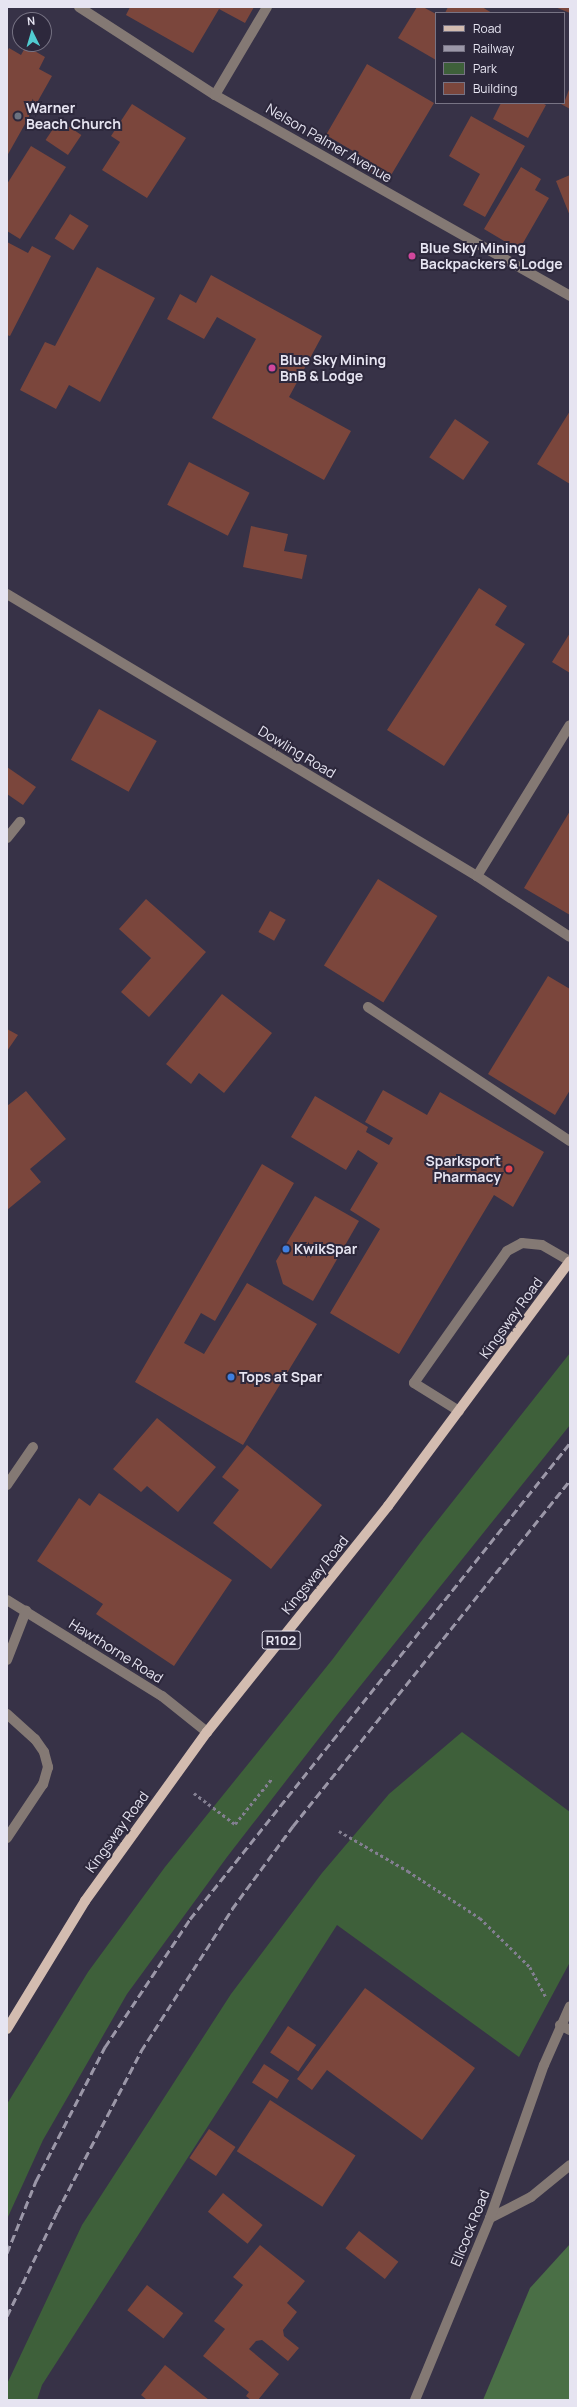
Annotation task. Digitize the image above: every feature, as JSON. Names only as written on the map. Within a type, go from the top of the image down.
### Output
[{"type":"main road","name":"Kingsway Road","points":[[7,2029],[85,1901],[207,1732],[388,1506],[570,1261]]},
{"type":"street","name":"Nelson Palmer Avenue","points":[[79,7],[215,95],[570,296]]},
{"type":"street","points":[[215,95],[267,7]]},
{"type":"street","name":"Dowling Road","points":[[7,594],[477,876],[570,937]]},
{"type":"street","points":[[477,876],[570,725]]},
{"type":"street","points":[[7,838],[20,822]]},
{"type":"street","points":[[368,1007],[570,1141]]},
{"type":"street","points":[[459,1411],[414,1383],[506,1252],[522,1243],[542,1245],[570,1261]]},
{"type":"street","points":[[7,1485],[33,1447]]},
{"type":"street","name":"Hawthorne Road","points":[[7,1600],[162,1696],[207,1732]]},
{"type":"street","points":[[7,1660],[26,1611]]},
{"type":"street","points":[[7,1714],[35,1740],[44,1752],[48,1767],[43,1784],[7,1838]]},
{"type":"street","name":"Ellcock Road","points":[[415,2400],[490,2218],[544,2065],[560,2025],[570,2006]]},
{"type":"street","points":[[560,2025],[570,2030]]},
{"type":"street","points":[[490,2218],[531,2197],[570,2165]]},
{"type":"path","points":[[195,1793],[235,1824],[273,1777]]},
{"type":"path","points":[[339,1831],[408,1871],[480,1918],[530,1967],[560,2025]]},
{"type":"green space","points":[[570,1353],[570,1425],[337,1715],[227,1857],[127,1994],[43,2140],[7,2219],[7,2104],[88,1972],[165,1867],[332,1660],[423,1539]]},
{"type":"green space","points":[[462,1732],[570,1812],[570,1962],[519,2057],[337,1925],[42,2385],[37,2400],[7,2400],[7,2384],[82,2225],[231,1994],[322,1873],[389,1794]]},
{"type":"green space","points":[[570,2244],[570,2400],[483,2400],[530,2288]]},
{"type":"building","points":[[130,7],[254,7],[245,23],[219,9],[193,53],[126,15]]},
{"type":"building","points":[[417,7],[423,7],[435,13],[435,59],[398,38]]},
{"type":"building","points":[[448,7],[482,7],[490,12],[446,12]]},
{"type":"building","points":[[555,7],[570,7],[570,13]]},
{"type":"building","name":"Warner Beach Church","points":[[9,48],[12,50],[12,52],[16,52],[21,55],[23,52],[36,52],[45,57],[39,69],[52,76],[7,156],[7,52]]},
{"type":"building","points":[[367,64],[434,103],[387,182],[365,169],[370,161],[326,135]]},
{"type":"building","points":[[570,87],[570,109],[561,104],[565,104]]},
{"type":"building","points":[[132,104],[186,138],[147,198],[102,170],[120,142],[111,136]]},
{"type":"building","points":[[500,104],[546,105],[528,138],[493,119]]},
{"type":"building","points":[[471,116],[525,146],[485,217],[463,205],[480,174],[449,156]]},
{"type":"building","points":[[59,120],[81,135],[68,155],[46,140]]},
{"type":"building","points":[[31,146],[66,167],[20,239],[7,231],[7,184]]},
{"type":"building","points":[[521,167],[541,179],[535,190],[549,198],[519,250],[484,229]]},
{"type":"building","points":[[570,175],[570,216],[556,181]]},
{"type":"building","points":[[70,214],[89,226],[73,250],[55,239]]},
{"type":"building","points":[[7,242],[28,253],[32,246],[51,256],[10,336],[7,335]]},
{"type":"building","points":[[97,267],[155,298],[100,402],[69,385],[56,409],[20,390],[45,342],[55,346]]},
{"type":"building","name":"Blue Sky Mining BnB & Lodge","points":[[211,275],[322,336],[289,397],[351,431],[324,480],[212,418],[256,339],[217,317],[204,339],[167,319],[180,294],[196,303]]},
{"type":"building","points":[[570,411],[570,484],[537,464]]},
{"type":"building","points":[[455,419],[489,442],[463,480],[429,457]]},
{"type":"building","points":[[189,462],[250,493],[228,536],[167,505]]},
{"type":"building","points":[[251,526],[288,534],[284,551],[307,555],[302,579],[243,567]]},
{"type":"building","points":[[479,588],[507,606],[495,625],[525,644],[444,766],[387,730]]},
{"type":"building","points":[[570,633],[570,673],[552,662]]},
{"type":"building","points":[[99,709],[157,741],[129,792],[71,760]]},
{"type":"building","points":[[7,767],[36,787],[23,805],[7,794]]},
{"type":"building","points":[[570,811],[570,915],[524,888]]},
{"type":"building","points":[[378,879],[437,916],[383,1003],[324,966]]},
{"type":"building","points":[[146,899],[206,952],[149,1017],[121,992],[151,958],[119,929]]},
{"type":"building","points":[[270,911],[286,920],[274,941],[258,932]]},
{"type":"building","points":[[548,976],[570,989],[570,1090],[555,1115],[488,1074]]},
{"type":"building","points":[[222,994],[272,1033],[224,1093],[199,1073],[191,1084],[166,1064]]},
{"type":"building","points":[[7,1029],[18,1035],[7,1051]]},
{"type":"building","points":[[383,1090],[427,1115],[440,1092],[544,1152],[513,1207],[494,1195],[399,1354],[330,1313],[380,1229],[350,1210],[378,1163],[358,1150],[346,1170],[291,1137],[315,1096],[368,1127],[366,1132],[389,1145],[393,1138],[365,1122]]},
{"type":"building","points":[[26,1091],[66,1139],[30,1169],[41,1182],[7,1210],[7,1106]]},
{"type":"building","points":[[262,1164],[294,1183],[215,1321],[201,1313],[184,1343],[204,1354],[247,1283],[317,1324],[243,1445],[135,1382]]},
{"type":"building","points":[[315,1196],[359,1221],[313,1301],[283,1284],[276,1261]]},
{"type":"building","points":[[157,1418],[216,1467],[178,1512],[147,1486],[141,1492],[113,1469]]},
{"type":"building","points":[[247,1445],[322,1505],[271,1569],[213,1523],[239,1490],[222,1477]]},
{"type":"building","points":[[99,1493],[232,1580],[174,1666],[96,1614],[103,1604],[37,1561],[79,1498],[90,1506]]},
{"type":"building","points":[[365,1988],[475,2068],[422,2140],[327,2070],[312,2090],[297,2079]]},
{"type":"building","points":[[288,2026],[316,2045],[298,2072],[270,2053]]},
{"type":"building","points":[[264,2064],[289,2080],[277,2099],[252,2082]]},
{"type":"building","points":[[270,2100],[356,2156],[322,2207],[237,2151]]},
{"type":"building","points":[[209,2129],[236,2147],[216,2176],[189,2158]]},
{"type":"building","points":[[223,2193],[263,2225],[248,2244],[208,2212]]},
{"type":"building","points":[[359,2231],[398,2262],[385,2279],[345,2248]]},
{"type":"building","points":[[260,2245],[305,2281],[287,2303],[297,2312],[283,2330],[284,2336],[299,2348],[288,2361],[262,2340],[256,2341],[249,2349],[279,2374],[258,2400],[251,2400],[246,2396],[249,2392],[203,2356],[225,2329],[214,2321],[243,2285],[233,2277]]},
{"type":"building","points":[[147,2285],[183,2313],[164,2339],[127,2310]]},
{"type":"building","points":[[165,2365],[209,2400],[147,2400],[141,2395]]},
{"type":"railway","points":[[7,2253],[36,2181],[105,2047],[190,1919],[570,1443]]},
{"type":"railway","points":[[7,2316],[57,2212],[141,2051],[232,1909],[293,1826],[570,1480]]},
{"type":"place","name":"Warner Beach Church","points":[[18,116]]},
{"type":"place","name":"Blue Sky Mining Backpackers & Lodge","points":[[412,256]]},
{"type":"place","name":"Blue Sky Mining BnB & Lodge","points":[[272,368]]},
{"type":"place","name":"Sparksport Pharmacy","points":[[509,1169]]},
{"type":"place","name":"KwikSpar","points":[[286,1249]]},
{"type":"place","name":"Tops at Spar","points":[[231,1377]]}]
